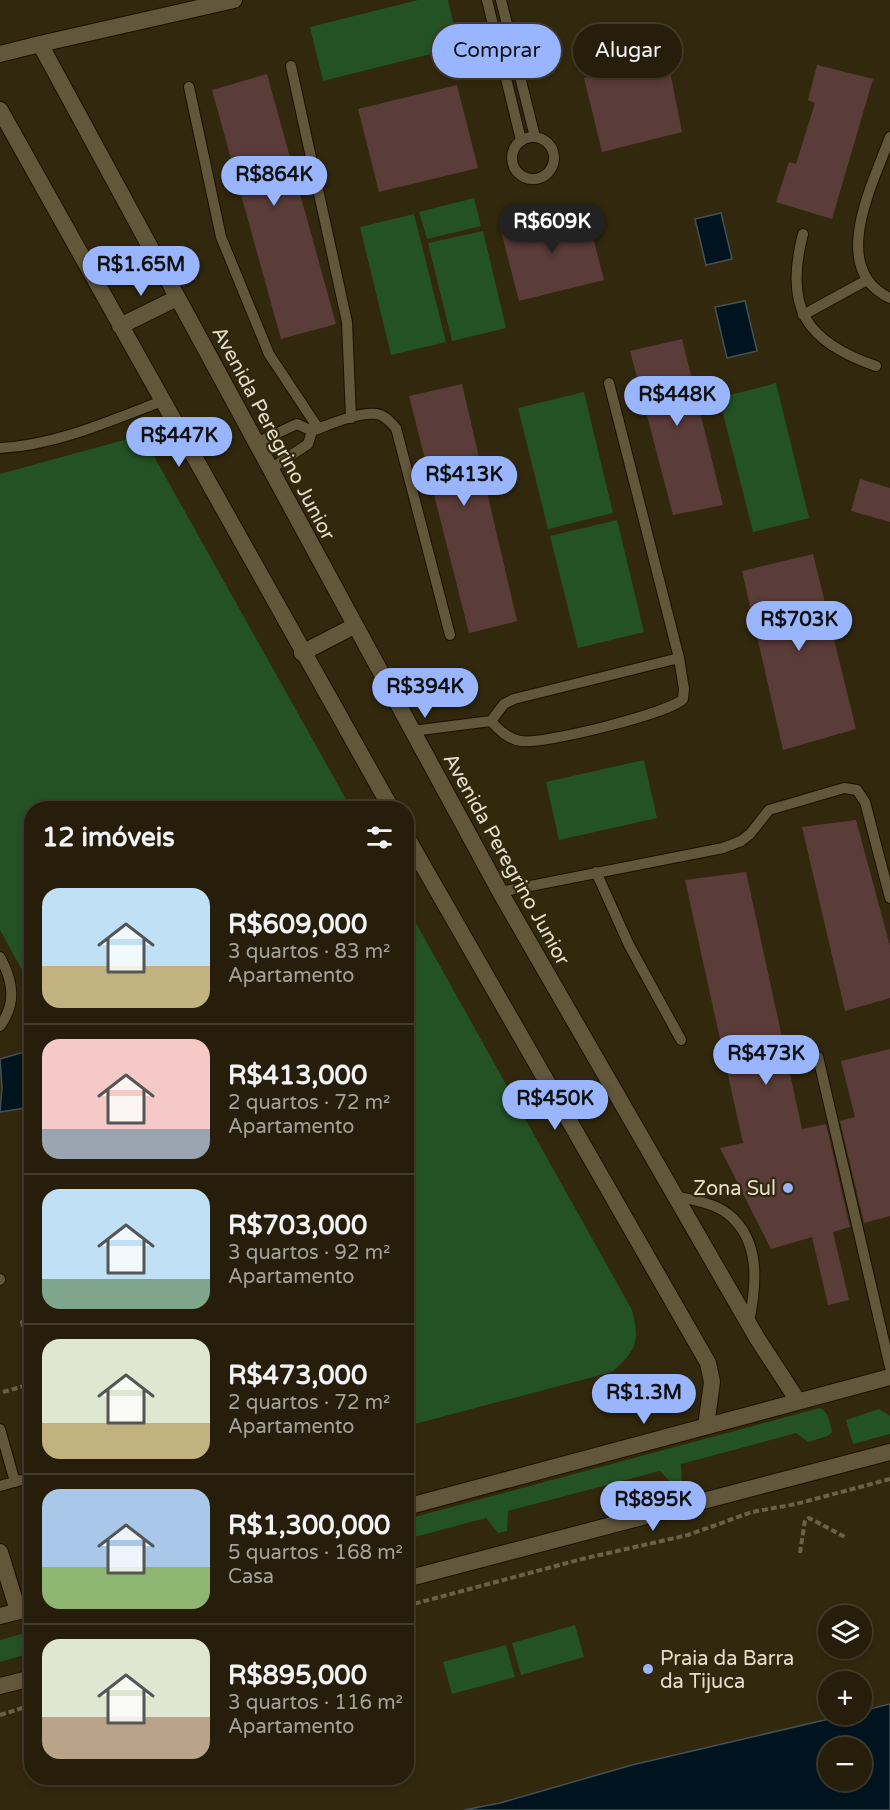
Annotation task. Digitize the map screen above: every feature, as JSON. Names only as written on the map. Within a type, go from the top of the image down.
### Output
[{"type":"street","points":[[0,54],[234,0]]},
{"type":"street","name":"Avenida Peregrino Junior","points":[[40,44],[269,470],[500,892],[749,1323],[798,1401]]},
{"type":"street","points":[[0,110],[302,653],[387,801]]},
{"type":"street","points":[[120,326],[177,298]]},
{"type":"street","points":[[302,653],[354,626]]},
{"type":"street","points":[[414,850],[708,1363],[711,1390],[706,1426]]},
{"type":"street","points":[[414,1505],[890,1377]]},
{"type":"street","points":[[414,1577],[890,1452]]},
{"type":"street","points":[[0,1552],[24,1607]]},
{"type":"street","points":[[0,1616],[24,1609]]},
{"type":"street","points":[[0,1621],[24,1609]]},
{"type":"street","points":[[0,1673],[24,1670]]},
{"type":"street","points":[[0,1686],[24,1680]]},
{"type":"lane","points":[[487,0],[521,140]]},
{"type":"lane","points":[[501,0],[535,137]]},
{"type":"lane","points":[[291,66],[347,322],[351,418]]},
{"type":"lane","points":[[189,87],[221,237],[269,354],[315,429]]},
{"type":"lane","points":[[535,137],[547,142],[554,155],[547,174],[534,180],[521,176],[512,165],[512,151],[521,140],[535,137]]},
{"type":"lane","points":[[890,137],[858,228],[857,249],[867,280],[890,298]]},
{"type":"lane","points":[[803,234],[796,278],[798,305],[803,315],[810,327],[825,341],[855,359],[876,366]]},
{"type":"lane","points":[[803,315],[867,280]]},
{"type":"lane","points":[[491,721],[501,732],[523,742],[554,739],[666,709],[683,699],[684,689],[679,658],[609,383]]},
{"type":"lane","points":[[0,448],[26,446],[98,425],[162,401]]},
{"type":"lane","points":[[256,443],[297,424],[315,429],[351,418],[379,414],[388,419],[396,429],[450,635]]},
{"type":"lane","points":[[269,470],[308,444],[315,429]]},
{"type":"lane","points":[[412,731],[491,721],[504,704],[514,699],[679,658]]},
{"type":"lane","points":[[500,892],[723,848],[741,841],[750,834],[768,810],[844,788],[857,790],[864,802],[890,898]]},
{"type":"lane","points":[[596,872],[629,945],[681,1040]]},
{"type":"lane","points":[[0,957],[10,974],[12,991],[12,1005],[0,1026]]},
{"type":"lane","points":[[818,1057],[890,1367]]},
{"type":"lane","points":[[675,1196],[728,1214],[743,1233],[751,1250],[756,1285],[749,1323]]},
{"type":"lane","points":[[0,1429],[24,1479]]},
{"type":"lane","points":[[0,1486],[24,1481]]},
{"type":"path","points":[[3,1392],[24,1386]]},
{"type":"path","points":[[414,1604],[582,1559],[688,1535],[752,1512],[796,1504],[890,1479]]},
{"type":"path","points":[[800,1553],[805,1520],[809,1518],[845,1537]]},
{"type":"path","points":[[0,1715],[24,1708]]},
{"type":"green space","points":[[418,0],[448,0],[454,24],[432,24],[432,54],[323,81],[310,27]]},
{"type":"green space","points":[[474,198],[481,226],[427,239],[419,212]]},
{"type":"green space","points":[[414,214],[446,342],[391,355],[360,227]]},
{"type":"green space","points":[[483,231],[506,328],[452,341],[428,243]]},
{"type":"green space","points":[[776,383],[809,518],[753,532],[719,398]]},
{"type":"green space","points":[[584,392],[613,513],[548,529],[518,408]]},
{"type":"green space","points":[[142,435],[347,801],[24,801],[24,973],[0,930],[0,474]]},
{"type":"green space","points":[[617,520],[644,632],[578,648],[550,536]]},
{"type":"green space","points":[[644,760],[657,818],[559,840],[546,782]]},
{"type":"green space","points":[[414,920],[632,1310],[636,1330],[634,1345],[627,1357],[612,1372],[414,1424]]},
{"type":"green space","points":[[820,1408],[830,1422],[832,1432],[828,1436],[808,1442],[796,1433],[681,1464],[682,1484],[674,1486],[660,1471],[508,1511],[507,1531],[498,1533],[486,1518],[414,1537],[414,1517]]},
{"type":"green space","points":[[879,1409],[890,1416],[890,1434],[853,1444],[846,1420]]},
{"type":"green space","points":[[575,1625],[584,1657],[521,1675],[512,1643]]},
{"type":"green space","points":[[24,1633],[24,1655],[0,1662],[0,1640]]},
{"type":"green space","points":[[506,1645],[515,1677],[452,1694],[443,1662]]},
{"type":"water","points":[[721,213],[732,259],[706,265],[695,219]]},
{"type":"water","points":[[745,301],[757,351],[727,358],[715,307]]},
{"type":"water","points":[[24,1052],[24,1108],[0,1112],[2,1088],[0,1059]]},
{"type":"water","points":[[890,1704],[890,1810],[464,1810],[500,1803],[632,1765],[818,1722],[818,1725],[872,1725],[872,1708]]},
{"type":"building","points":[[817,65],[873,79],[832,219],[776,202],[789,162],[796,164],[815,103],[808,100]]},
{"type":"building","points":[[267,74],[336,324],[281,339],[212,90]]},
{"type":"building","points":[[584,78],[671,78],[682,132],[602,152]]},
{"type":"building","points":[[457,85],[478,168],[379,192],[358,109]]},
{"type":"building","points":[[585,206],[604,280],[519,301],[500,227]]},
{"type":"building","points":[[682,339],[723,505],[673,515],[630,351]]},
{"type":"building","points":[[462,384],[517,621],[469,633],[409,396]]},
{"type":"building","points":[[860,479],[890,488],[890,522],[851,511]]},
{"type":"building","points":[[813,554],[856,729],[783,750],[742,571]]},
{"type":"building","points":[[856,820],[890,946],[890,998],[845,1011],[802,827]]},
{"type":"building","points":[[746,872],[802,1129],[826,1124],[850,1227],[833,1232],[849,1300],[828,1305],[812,1237],[771,1249],[720,1148],[743,1143],[685,880]]},
{"type":"building","points":[[890,1049],[890,1216],[864,1223],[840,1121],[855,1117],[841,1061]]},
{"type":"place","name":"Zona Sul","points":[[788,1188]]},
{"type":"place","name":"Praia da Barra da Tijuca","points":[[648,1669]]}]
